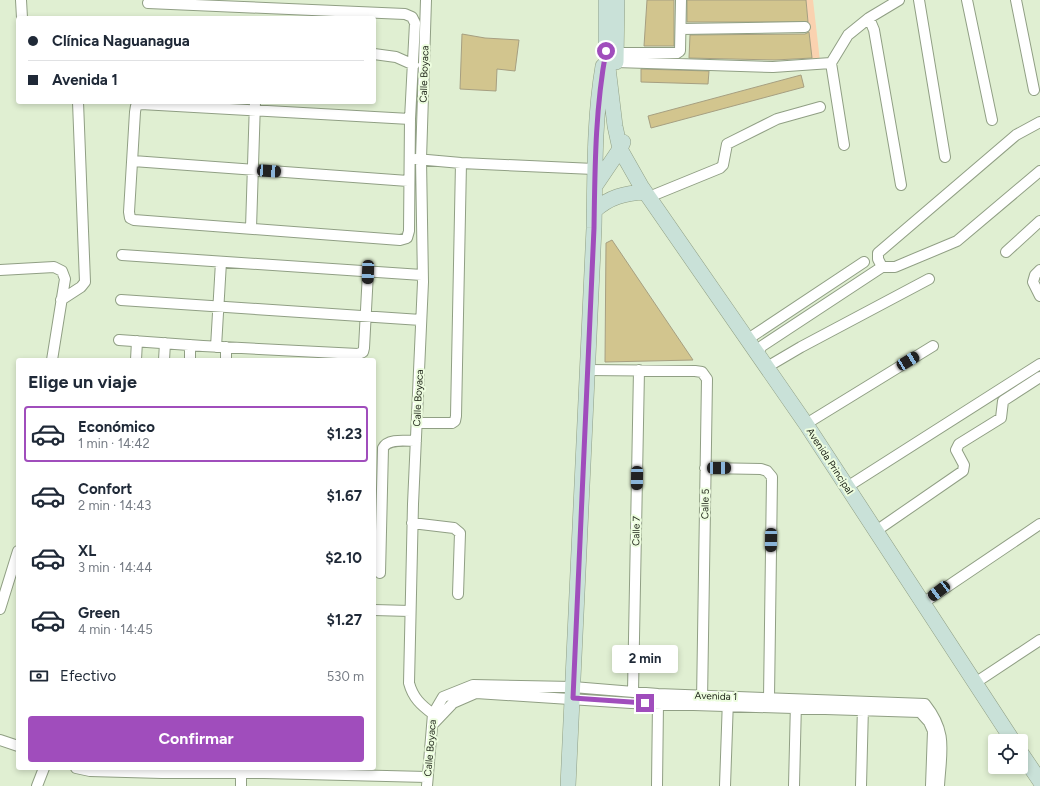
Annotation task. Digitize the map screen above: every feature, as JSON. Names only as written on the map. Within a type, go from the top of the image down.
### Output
[{"type":"main road","points":[[606,0],[612,55]]},
{"type":"main road","points":[[568,786],[598,92],[612,55],[617,0]]},
{"type":"main road","name":"Avenida Principal","points":[[612,55],[621,134],[645,192],[758,352],[1008,734]]},
{"type":"main road","points":[[595,186],[621,134],[606,131],[596,143]]},
{"type":"main road","points":[[594,211],[610,199],[645,192]]},
{"type":"main road","points":[[1028,764],[1040,782]]},
{"type":"street","points":[[21,0],[22,16]]},
{"type":"street","name":"Calle Boyaca","points":[[426,0],[422,159],[421,320],[412,523],[409,683],[411,692],[417,701],[433,714],[427,782]]},
{"type":"street","points":[[612,55],[679,52],[681,0]]},
{"type":"street","points":[[844,145],[831,64],[848,35],[869,18],[899,0]]},
{"type":"street","points":[[919,0],[946,157]]},
{"type":"street","points":[[967,0],[992,120]]},
{"type":"street","points":[[1016,0],[1034,90]]},
{"type":"street","points":[[148,3],[260,13],[408,15],[412,17],[415,23],[410,119],[408,232],[407,238],[400,240],[134,220],[130,218],[129,212],[136,106],[142,104],[255,106],[410,119]]},
{"type":"street","points":[[869,18],[874,30],[901,185]]},
{"type":"street","points":[[681,29],[806,27]]},
{"type":"street","points":[[376,54],[396,57],[414,65]]},
{"type":"street","points":[[612,55],[773,67],[831,64]]},
{"type":"street","points":[[61,300],[81,287],[85,282],[78,104]]},
{"type":"street","points":[[252,228],[255,106]]},
{"type":"street","points":[[645,192],[720,168],[723,165],[726,144],[777,120],[820,107]]},
{"type":"street","points":[[882,267],[878,259],[878,254],[1016,135],[1040,122]]},
{"type":"street","points":[[410,159],[461,163],[594,168]]},
{"type":"street","points":[[133,161],[408,181]]},
{"type":"street","points":[[417,423],[452,423],[455,421],[456,416],[461,163]]},
{"type":"street","points":[[758,352],[762,346],[882,267],[896,267],[957,241],[1040,171]]},
{"type":"street","points":[[1006,252],[1040,222]]},
{"type":"street","points":[[122,255],[422,275]]},
{"type":"street","points":[[221,262],[218,307],[221,347],[225,358]]},
{"type":"street","points":[[748,339],[864,262]]},
{"type":"street","points":[[0,270],[54,267],[62,270],[65,279],[52,358]]},
{"type":"street","points":[[1040,270],[1034,275],[1033,282],[1040,296]]},
{"type":"street","points":[[119,340],[221,347],[314,356],[358,354],[365,356],[368,272]]},
{"type":"street","points":[[767,367],[801,346],[929,279]]},
{"type":"street","points":[[121,300],[421,320]]},
{"type":"street","points":[[136,358],[137,341]]},
{"type":"street","points":[[164,343],[164,358]]},
{"type":"street","points":[[190,345],[190,358]]},
{"type":"street","points":[[806,424],[933,346]]},
{"type":"street","points":[[847,487],[1040,364]]},
{"type":"street","name":"Calle 5","points":[[587,370],[695,371],[702,372],[707,378],[702,700]]},
{"type":"street","name":"Calle 7","points":[[633,692],[639,370]]},
{"type":"street","points":[[876,531],[963,471],[964,465],[956,450],[959,444],[1000,418],[1003,401],[1040,377]]},
{"type":"street","points":[[380,573],[379,448],[389,442],[416,441]]},
{"type":"street","points":[[705,468],[761,469],[767,471],[772,477],[769,698]]},
{"type":"street","points":[[412,523],[454,528],[460,533],[458,594]]},
{"type":"street","points":[[923,603],[1040,524]]},
{"type":"street","points":[[0,609],[16,557]]},
{"type":"street","points":[[376,610],[410,611]]},
{"type":"street","points":[[975,683],[1040,640]]},
{"type":"street","name":"Avenida 1","points":[[433,714],[443,697],[473,685],[573,692],[658,704],[702,700]]},
{"type":"street","name":"Avenida 1","points":[[432,725],[453,704],[476,693],[633,692],[702,700],[796,703],[920,712],[929,722],[933,731],[931,786]]},
{"type":"street","name":"Avenida 1","points":[[728,701],[769,698],[796,703]]},
{"type":"street","points":[[725,786],[728,701]]},
{"type":"street","points":[[794,786],[796,703]]},
{"type":"street","points":[[657,786],[658,704]]},
{"type":"street","name":"Avenida 1","points":[[863,707],[925,704],[936,718],[942,734],[939,786]]},
{"type":"street","points":[[861,786],[863,707]]},
{"type":"street","points":[[0,740],[16,745]]},
{"type":"street","points":[[37,786],[43,770]]},
{"type":"street","points":[[126,770],[220,771],[240,773],[264,770],[427,782]]},
{"type":"street","points":[[240,773],[240,786]]},
{"type":"shaded area","points":[[806,0],[813,0],[820,61],[812,61]]},
{"type":"building","points":[[647,0],[674,0],[674,46],[644,46]]},
{"type":"building","points":[[687,0],[806,0],[808,22],[687,22]]},
{"type":"building","points":[[809,32],[812,58],[775,60],[689,58],[690,35],[805,34]]},
{"type":"building","points":[[462,34],[485,38],[519,40],[515,71],[497,69],[496,91],[460,89]]},
{"type":"building","points":[[641,69],[709,71],[708,84],[641,82]]},
{"type":"building","points":[[801,75],[804,87],[651,128],[648,116]]},
{"type":"building","points":[[612,240],[693,360],[605,362],[606,243]]},
{"type":"route","points":[[606,51],[598,92],[594,168],[594,228],[573,698],[583,700],[645,703]]}]
